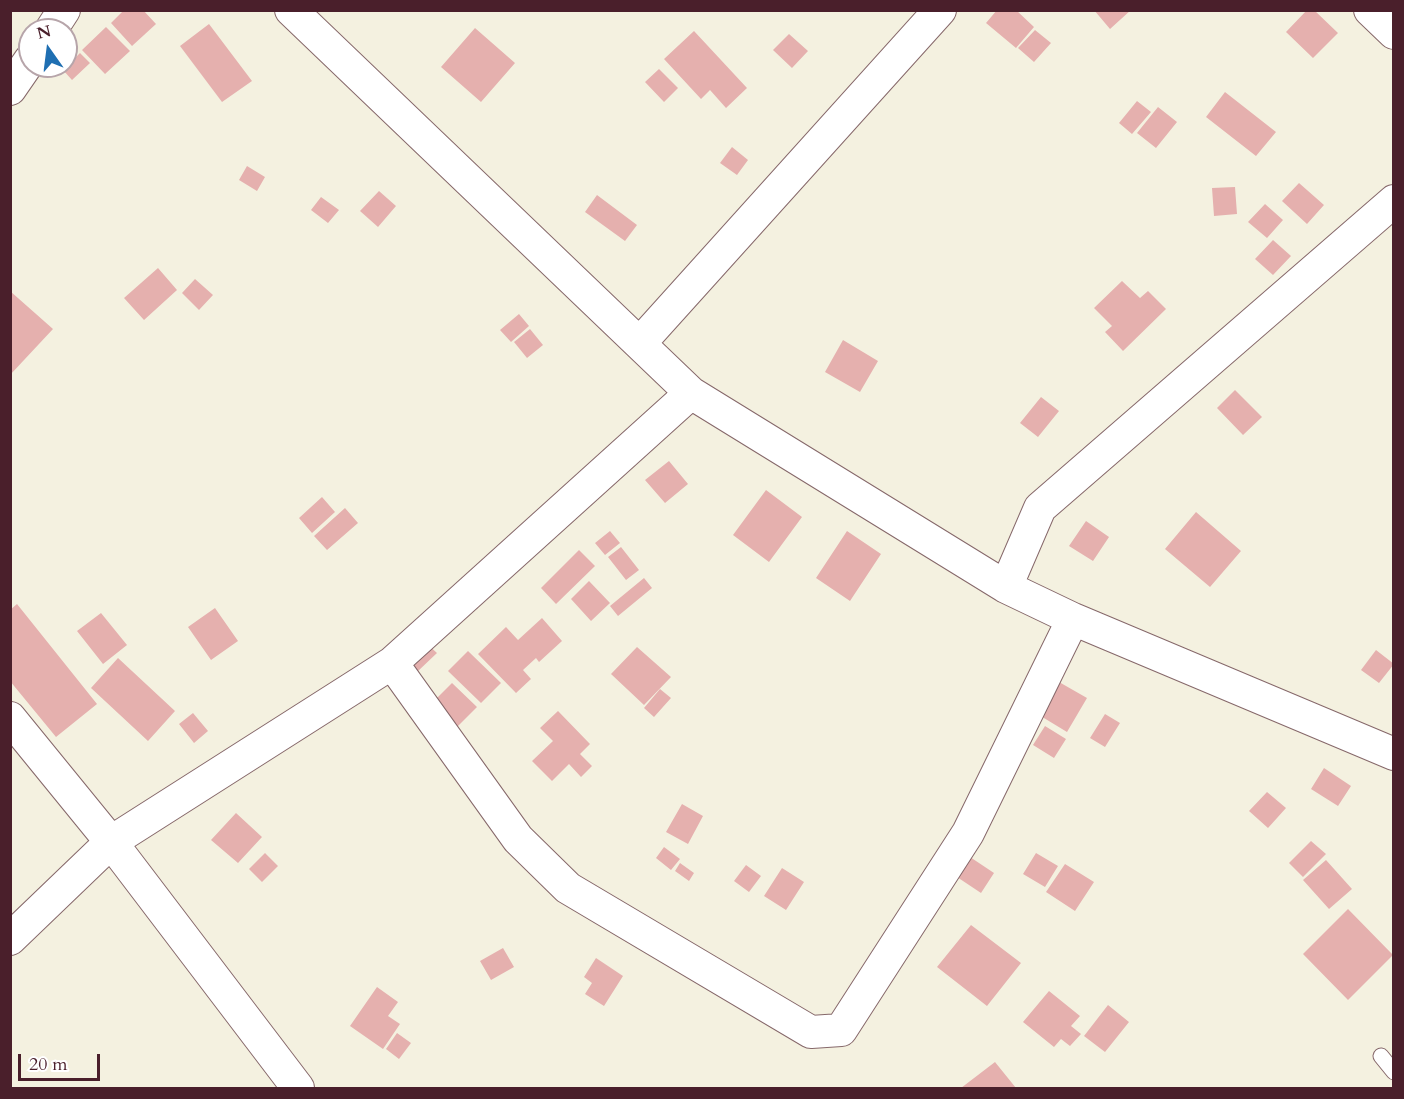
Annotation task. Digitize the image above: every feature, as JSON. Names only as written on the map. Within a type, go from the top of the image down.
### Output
[{"type":"street","points":[[291,10],[691,393],[1006,587],[1073,619],[1394,754]]},
{"type":"street","points":[[640,344],[940,10]]},
{"type":"street","points":[[1370,10],[1394,33]]},
{"type":"street","points":[[1006,587],[1040,508],[1394,201]]},
{"type":"street","points":[[10,939],[111,842],[392,663],[691,393]]},
{"type":"street","points":[[392,663],[518,839],[568,888],[811,1032],[841,1030],[968,833],[1073,619]]},
{"type":"street","points":[[10,718],[111,842],[298,1089]]},
{"type":"lane","points":[[1381,1056],[1394,1072]]},
{"type":"building","points":[[124,10],[143,10],[156,24],[132,46],[111,23]]},
{"type":"building","points":[[997,10],[1016,10],[1034,27],[1016,48],[986,23]]},
{"type":"building","points":[[1094,10],[1131,10],[1110,29]]},
{"type":"building","points":[[1307,10],[1314,10],[1338,33],[1313,58],[1286,32]]},
{"type":"building","points":[[209,24],[252,81],[222,102],[180,46]]},
{"type":"building","points":[[106,27],[130,51],[105,74],[82,50]]},
{"type":"building","points":[[475,28],[515,63],[481,102],[441,67]]},
{"type":"building","points":[[1035,30],[1051,43],[1034,62],[1018,48]]},
{"type":"building","points":[[694,31],[747,88],[726,108],[710,90],[701,99],[664,59]]},
{"type":"building","points":[[789,34],[808,51],[792,68],[773,50]]},
{"type":"building","points":[[80,53],[90,63],[78,74],[78,55]]},
{"type":"building","points":[[659,69],[678,88],[664,102],[645,82]]},
{"type":"building","points":[[1225,92],[1276,132],[1256,156],[1206,117]]},
{"type":"building","points":[[1137,101],[1151,112],[1132,134],[1119,123]]},
{"type":"building","points":[[1158,107],[1177,122],[1156,148],[1137,133]]},
{"type":"building","points":[[732,147],[748,160],[737,175],[720,163]]},
{"type":"building","points":[[247,166],[265,177],[257,191],[239,180]]},
{"type":"building","points":[[1299,183],[1324,205],[1307,224],[1282,201]]},
{"type":"building","points":[[1235,187],[1237,214],[1214,216],[1212,188]]},
{"type":"building","points":[[379,191],[396,206],[378,227],[360,211]]},
{"type":"building","points":[[597,195],[637,225],[625,241],[585,212]]},
{"type":"building","points":[[321,197],[339,210],[328,223],[311,210]]},
{"type":"building","points":[[1265,204],[1283,220],[1267,238],[1248,222]]},
{"type":"building","points":[[1273,240],[1291,256],[1273,275],[1255,259]]},
{"type":"building","points":[[158,268],[177,290],[144,320],[124,298]]},
{"type":"building","points":[[195,279],[213,295],[199,310],[182,293]]},
{"type":"building","points":[[1122,281],[1140,298],[1148,291],[1166,309],[1123,351],[1105,332],[1112,326],[1094,308]]},
{"type":"building","points":[[10,291],[53,329],[10,375]]},
{"type":"building","points":[[519,314],[529,326],[511,342],[500,330]]},
{"type":"building","points":[[530,329],[543,345],[527,358],[514,342]]},
{"type":"building","points":[[843,340],[878,361],[860,392],[825,372]]},
{"type":"building","points":[[1235,390],[1262,417],[1243,435],[1217,408]]},
{"type":"building","points":[[1041,397],[1059,411],[1038,437],[1020,423]]},
{"type":"building","points":[[669,461],[688,484],[665,503],[645,480]]},
{"type":"building","points":[[766,490],[802,517],[769,562],[733,535]]},
{"type":"building","points":[[322,497],[335,512],[312,533],[299,518]]},
{"type":"building","points":[[345,508],[358,523],[327,550],[314,536]]},
{"type":"building","points":[[1196,512],[1241,551],[1210,587],[1165,549]]},
{"type":"building","points":[[1086,521],[1109,537],[1093,561],[1069,546]]},
{"type":"building","points":[[610,531],[620,543],[605,555],[595,543]]},
{"type":"building","points":[[847,531],[881,554],[850,601],[816,578]]},
{"type":"building","points":[[621,547],[639,570],[626,580],[608,557]]},
{"type":"building","points":[[579,550],[595,566],[556,604],[541,588]]},
{"type":"building","points":[[644,578],[652,588],[618,616],[610,606]]},
{"type":"building","points":[[589,581],[610,603],[591,621],[571,599]]},
{"type":"building","points":[[17,604],[97,704],[56,737],[10,681],[10,610]]},
{"type":"building","points":[[215,608],[238,641],[211,660],[188,627]]},
{"type":"building","points":[[101,613],[127,645],[103,664],[77,631]]},
{"type":"building","points":[[542,618],[562,641],[539,662],[536,658],[523,670],[531,679],[516,693],[478,654],[506,627],[518,640]]},
{"type":"building","points":[[426,643],[437,653],[417,672],[406,662]]},
{"type":"building","points":[[637,647],[671,677],[644,705],[611,674]]},
{"type":"building","points":[[1376,650],[1394,664],[1379,683],[1361,670]]},
{"type":"building","points":[[468,651],[501,683],[481,703],[448,671]]},
{"type":"building","points":[[118,658],[175,711],[148,741],[91,688]]},
{"type":"building","points":[[1059,682],[1087,698],[1067,732],[1039,715]]},
{"type":"building","points":[[452,683],[477,707],[457,727],[432,703]]},
{"type":"building","points":[[660,689],[671,698],[654,717],[644,708]]},
{"type":"building","points":[[558,711],[590,744],[580,754],[592,766],[581,777],[569,764],[552,781],[532,761],[553,741],[540,728]]},
{"type":"building","points":[[193,713],[208,731],[194,743],[179,724]]},
{"type":"building","points":[[1105,714],[1120,723],[1105,747],[1090,738]]},
{"type":"building","points":[[1045,726],[1066,739],[1054,758],[1033,745]]},
{"type":"building","points":[[1324,768],[1351,786],[1338,806],[1311,789]]},
{"type":"building","points":[[1267,792],[1286,808],[1268,828],[1249,811]]},
{"type":"building","points":[[682,804],[703,816],[688,844],[666,832]]},
{"type":"building","points":[[236,813],[262,837],[238,863],[211,840]]},
{"type":"building","points":[[1311,841],[1326,854],[1303,877],[1289,863]]},
{"type":"building","points":[[664,847],[680,859],[671,870],[656,858]]},
{"type":"building","points":[[265,853],[278,866],[262,882],[249,869]]},
{"type":"building","points":[[1036,853],[1058,866],[1045,887],[1023,874]]},
{"type":"building","points":[[970,857],[994,873],[981,893],[957,877]]},
{"type":"building","points":[[1326,860],[1352,889],[1329,909],[1303,880]]},
{"type":"building","points":[[680,863],[694,873],[689,881],[675,871]]},
{"type":"building","points":[[1065,864],[1094,882],[1075,911],[1046,892]]},
{"type":"building","points":[[746,865],[761,876],[749,892],[734,881]]},
{"type":"building","points":[[782,868],[804,882],[786,910],[764,896]]},
{"type":"building","points":[[1348,909],[1393,955],[1348,1000],[1303,954]]},
{"type":"building","points":[[971,925],[1021,963],[987,1006],[937,967]]},
{"type":"building","points":[[503,948],[514,967],[491,980],[480,961]]},
{"type":"building","points":[[596,958],[623,976],[604,1006],[585,994],[592,983],[584,977]]},
{"type":"building","points":[[377,987],[398,1002],[388,1016],[400,1024],[383,1049],[350,1026]]},
{"type":"building","points":[[1049,991],[1080,1016],[1071,1026],[1081,1034],[1070,1046],[1061,1039],[1054,1047],[1023,1022]]},
{"type":"building","points":[[1108,1005],[1129,1022],[1105,1052],[1084,1036]]},
{"type":"building","points":[[397,1033],[411,1043],[399,1059],[386,1049]]},
{"type":"building","points":[[995,1062],[1016,1088],[961,1088]]}]
